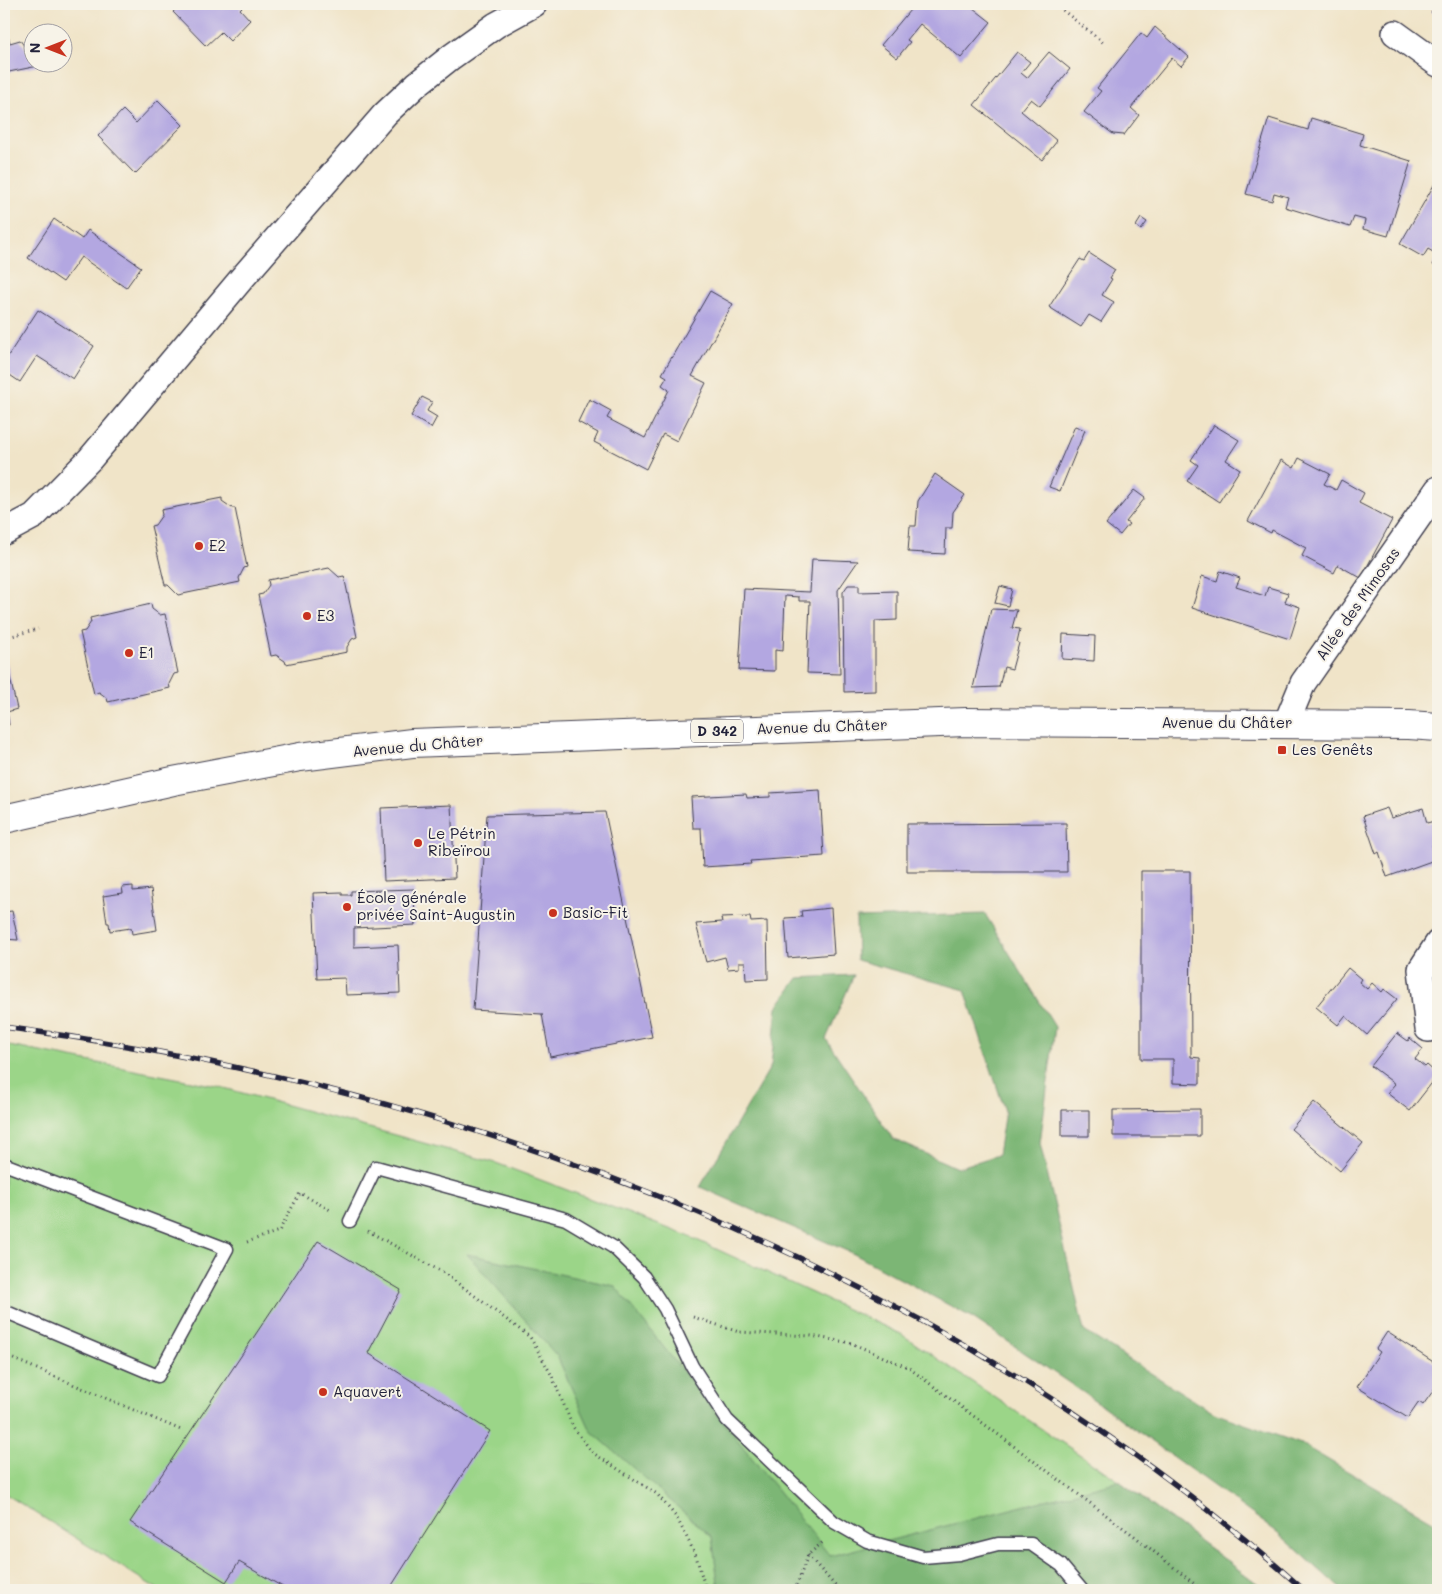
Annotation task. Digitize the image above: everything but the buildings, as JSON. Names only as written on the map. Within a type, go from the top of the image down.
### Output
[{"type":"main road","name":"Avenue du Châter","points":[[4,819],[172,781],[300,757],[412,743],[966,722],[1409,725],[1438,727]]},
{"type":"street","points":[[4,532],[34,516],[90,459],[243,277],[385,114],[417,84],[451,57],[496,25],[534,4]]},
{"type":"street","points":[[1395,33],[1438,64]]},
{"type":"street","name":"Allée des Mimosas","points":[[1286,724],[1303,683],[1438,489]]},
{"type":"street","points":[[1428,1029],[1421,969],[1438,943]]},
{"type":"lane","points":[[4,1164],[227,1249],[158,1376],[4,1311]]},
{"type":"lane","points":[[350,1221],[376,1167],[566,1219],[613,1247],[644,1277],[666,1308],[692,1366],[726,1420],[834,1522],[867,1541],[923,1557],[959,1554],[998,1544],[1031,1544],[1061,1565],[1082,1590]]},
{"type":"path","points":[[1056,4],[1105,44]]},
{"type":"path","points":[[4,638],[38,629]]},
{"type":"path","points":[[227,1249],[279,1231],[300,1193],[444,1273],[530,1337],[551,1374],[573,1427],[594,1453],[656,1494],[677,1518],[696,1556],[706,1590]]},
{"type":"path","points":[[666,1308],[739,1332],[811,1336],[851,1343],[909,1368],[1137,1538],[1202,1590]]},
{"type":"path","points":[[4,1355],[181,1430]]},
{"type":"path","points":[[794,1590],[808,1555],[841,1526]]},
{"type":"path","points":[[808,1555],[839,1590]]},
{"type":"green space","points":[[985,914],[1055,1027],[1040,1143],[1084,1331],[1214,1413],[1301,1444],[1438,1524],[1438,1590],[1342,1590],[1277,1532],[1093,1399],[973,1318],[854,1254],[700,1187],[771,1066],[777,1007],[798,978],[854,975],[826,1039],[893,1139],[957,1168],[998,1155],[1005,1111],[965,990],[857,960],[856,918]]},
{"type":"green space","points":[[4,1045],[217,1086],[496,1163],[688,1236],[901,1334],[1119,1481],[1266,1590],[159,1590],[4,1493]]},
{"type":"green space","points":[[467,1254],[615,1286],[830,1556],[1119,1481],[1266,1590],[719,1590],[712,1537],[591,1431],[557,1356]]},
{"type":"railway","points":[[4,1027],[181,1056],[356,1096],[528,1148],[696,1212],[859,1287],[1015,1375],[1164,1476],[1304,1590]]},
{"type":"place","name":"E2","points":[[199,546]]},
{"type":"place","name":"E3","points":[[307,616]]},
{"type":"place","name":"E1","points":[[129,653]]},
{"type":"place","name":"Les Genêts","points":[[1282,750]]},
{"type":"place","name":"Le Pétrin Ribeïrou","points":[[418,843]]},
{"type":"place","name":"École générale privée Saint-Augustin","points":[[347,907]]},
{"type":"place","name":"Basic-Fit","points":[[553,913]]},
{"type":"place","name":"Aquavert","points":[[323,1392]]}]
